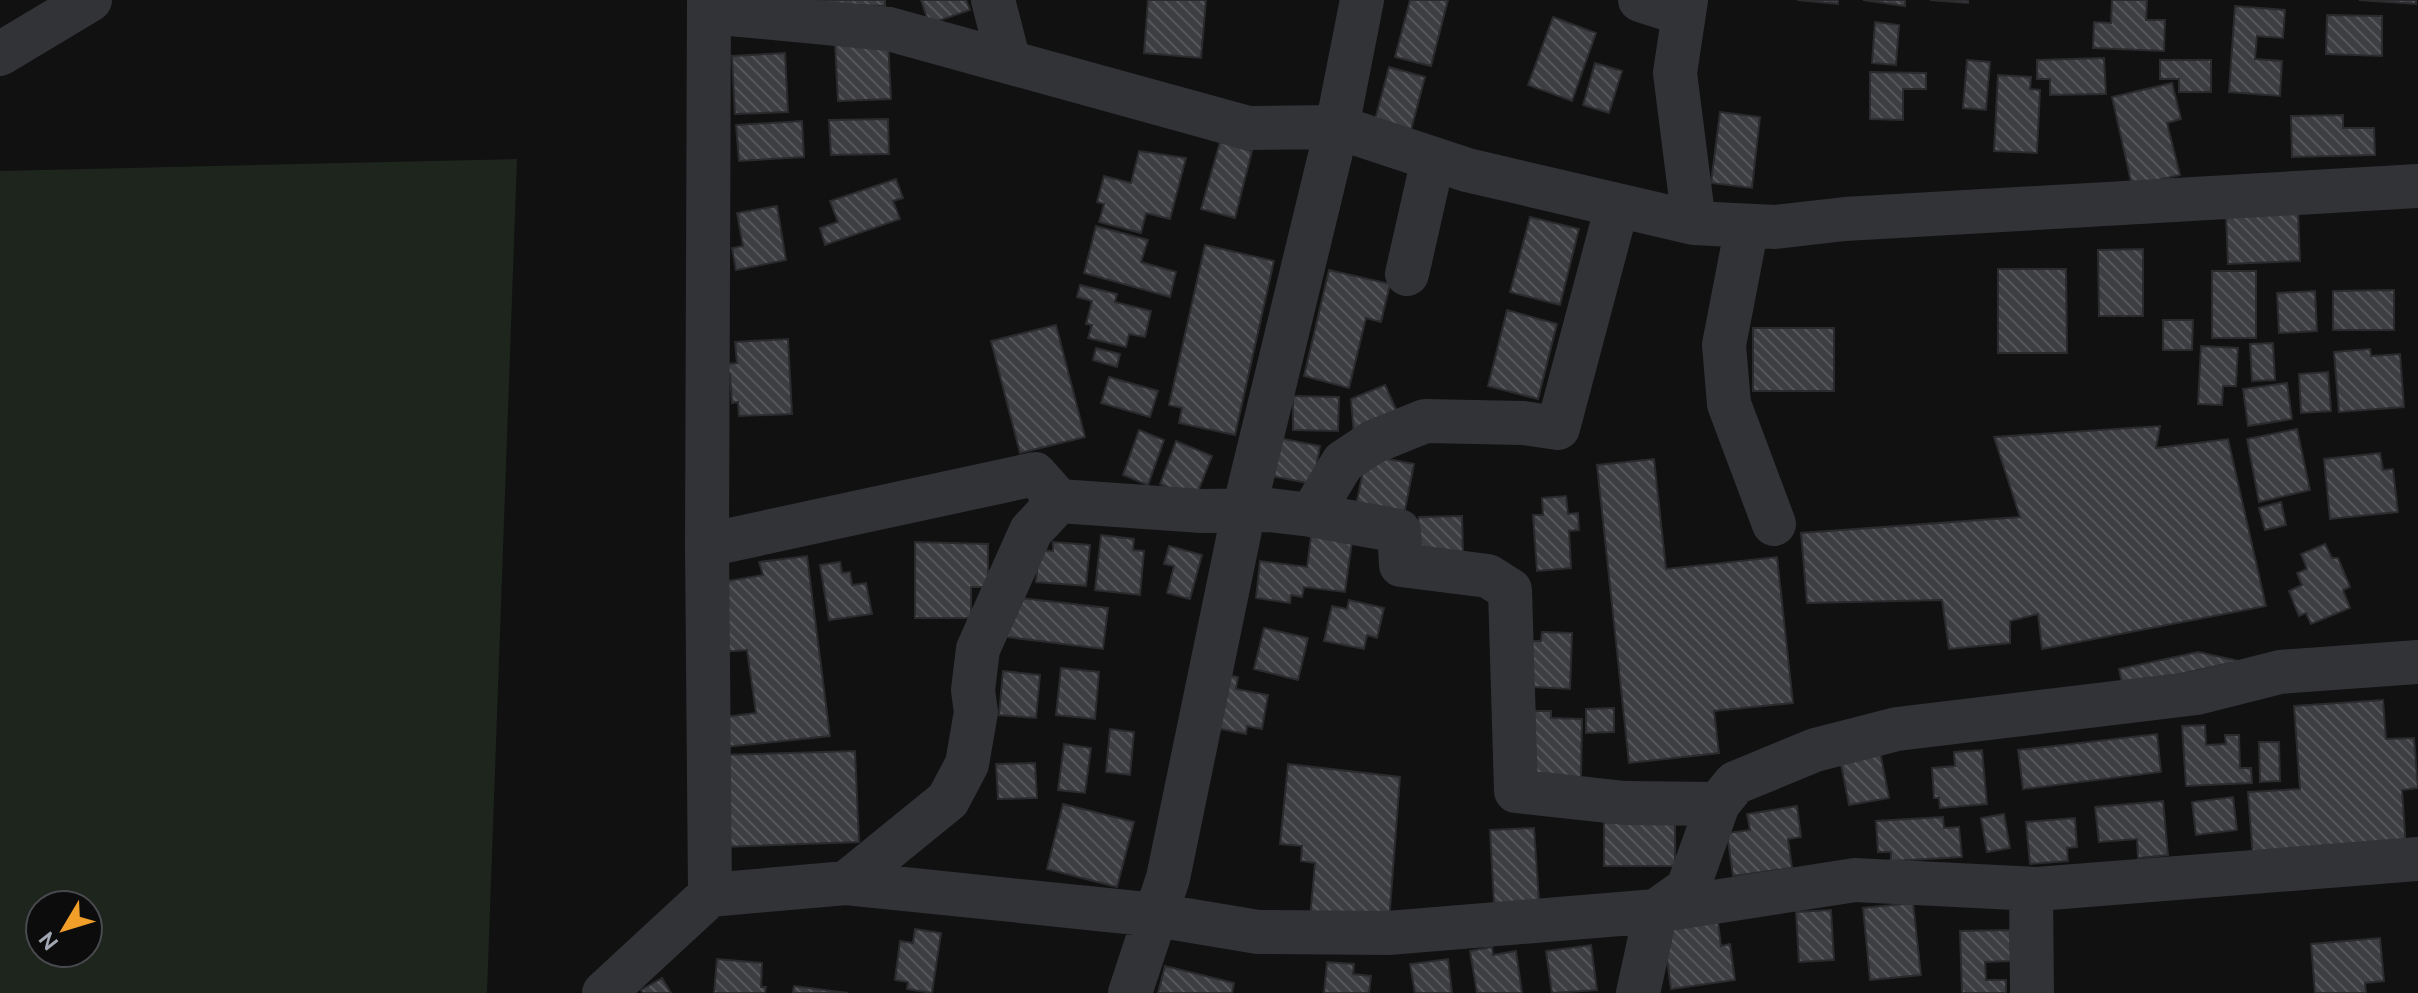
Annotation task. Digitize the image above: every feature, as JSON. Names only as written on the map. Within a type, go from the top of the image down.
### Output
[{"type":"street","points":[[0,54],[90,0]]},
{"type":"street","points":[[993,0],[1009,62]]},
{"type":"street","points":[[1130,993],[1168,878],[1244,510],[1337,127],[1362,0]]},
{"type":"street","points":[[1640,0],[1685,7],[1675,73],[1694,223]]},
{"type":"street","points":[[710,895],[707,545],[709,6],[889,29],[1248,128],[1337,127],[1433,159],[1694,223],[1747,226],[2418,186]]},
{"type":"street","points":[[1407,274],[1433,159]]},
{"type":"street","points":[[1311,515],[1343,462],[1373,442],[1425,421],[1523,423],[1558,428],[1617,206]]},
{"type":"street","points":[[1747,226],[1724,345],[1725,360],[1729,404],[1774,524]]},
{"type":"street","points":[[707,545],[1035,474],[1059,501],[1311,515],[1399,531],[1401,565],[1488,576],[1510,590],[1516,791],[1625,803],[1718,804]]},
{"type":"street","points":[[846,883],[948,800],[967,764],[976,712],[973,690],[978,649],[1031,531],[1059,501]]},
{"type":"street","points":[[1638,993],[1656,911],[1688,888],[1718,804],[1735,783],[1815,750],[1897,729],[2197,693],[2280,672],[2418,662]]},
{"type":"street","points":[[604,993],[710,895],[846,883],[1156,915],[1258,932],[1388,933],[1656,911],[1855,880],[2031,889],[2418,859]]},
{"type":"street","points":[[2031,889],[2032,993]]},
{"type":"shaded area","points":[[517,159],[487,993],[0,993],[0,171]]},
{"type":"building","points":[[885,0],[885,6],[725,1]]},
{"type":"building","points":[[921,0],[966,0],[970,10],[929,24]]},
{"type":"building","points":[[1148,0],[1206,0],[1201,58],[1144,53]]},
{"type":"building","points":[[1410,0],[1448,0],[1431,66],[1395,57]]},
{"type":"building","points":[[1797,0],[1838,0],[1838,4]]},
{"type":"building","points":[[1863,0],[1905,0],[1905,6]]},
{"type":"building","points":[[1930,0],[1968,0],[1968,3]]},
{"type":"building","points":[[2112,0],[2147,0],[2146,20],[2165,20],[2164,51],[2093,48],[2094,22],[2111,23]]},
{"type":"building","points":[[2359,0],[2416,0],[2416,4]]},
{"type":"building","points":[[2235,6],[2285,10],[2283,38],[2257,36],[2255,59],[2282,61],[2280,96],[2229,92]]},
{"type":"building","points":[[2327,15],[2382,16],[2382,56],[2326,54]]},
{"type":"building","points":[[1553,17],[1596,33],[1572,101],[1528,85]]},
{"type":"building","points":[[1875,22],[1899,25],[1896,65],[1872,63]]},
{"type":"building","points":[[888,40],[891,99],[838,101],[835,43]]},
{"type":"building","points":[[785,53],[788,112],[735,114],[732,56]]},
{"type":"building","points":[[2104,58],[2106,94],[2050,95],[2050,79],[2037,79],[2037,60]]},
{"type":"building","points":[[1967,60],[1990,62],[1986,110],[1963,108]]},
{"type":"building","points":[[2160,60],[2211,60],[2211,92],[2179,92],[2179,79],[2160,79]]},
{"type":"building","points":[[1595,63],[1622,71],[1609,113],[1583,105]]},
{"type":"building","points":[[1389,67],[1425,77],[1411,130],[1375,120]]},
{"type":"building","points":[[1870,72],[1926,73],[1926,89],[1903,89],[1903,120],[1870,119]]},
{"type":"building","points":[[1998,75],[2031,77],[2030,89],[2040,90],[2037,153],[1994,151]]},
{"type":"building","points":[[2172,83],[2181,119],[2167,123],[2180,175],[2132,186],[2112,97]]},
{"type":"building","points":[[1720,112],[1760,117],[1752,188],[1711,183]]},
{"type":"building","points":[[2343,115],[2343,128],[2374,128],[2375,155],[2292,157],[2291,116]]},
{"type":"building","points":[[888,119],[889,154],[831,155],[829,120]]},
{"type":"building","points":[[802,121],[804,157],[739,161],[736,125]]},
{"type":"building","points":[[1220,142],[1252,151],[1235,218],[1201,209]]},
{"type":"building","points":[[1139,151],[1186,158],[1170,219],[1146,213],[1141,233],[1099,222],[1104,204],[1097,202],[1104,176],[1131,183]]},
{"type":"building","points":[[896,179],[903,198],[893,201],[900,219],[825,245],[820,228],[838,222],[830,201]]},
{"type":"building","points":[[777,206],[786,260],[736,270],[732,248],[743,246],[737,213]]},
{"type":"building","points":[[2298,212],[2300,261],[2228,264],[2226,215]]},
{"type":"building","points":[[1530,217],[1579,229],[1560,305],[1510,292]]},
{"type":"building","points":[[1096,226],[1148,240],[1141,262],[1176,272],[1170,297],[1084,273]]},
{"type":"building","points":[[1205,245],[1274,261],[1235,435],[1179,423],[1182,408],[1169,405]]},
{"type":"building","points":[[2143,249],[2143,316],[2099,316],[2098,250]]},
{"type":"building","points":[[1998,269],[2066,269],[2067,353],[1998,353]]},
{"type":"building","points":[[1329,270],[1390,284],[1381,322],[1366,318],[1349,388],[1304,376]]},
{"type":"building","points":[[2212,271],[2256,271],[2256,338],[2212,338]]},
{"type":"building","points":[[1080,285],[1117,294],[1115,302],[1151,311],[1145,337],[1129,334],[1126,347],[1088,338],[1092,325],[1086,324],[1092,301],[1077,297]]},
{"type":"building","points":[[2394,290],[2394,330],[2333,330],[2333,291]]},
{"type":"building","points":[[2315,291],[2317,331],[2279,333],[2277,293]]},
{"type":"building","points":[[1507,310],[1557,324],[1538,399],[1488,386]]},
{"type":"building","points":[[2163,320],[2193,320],[2192,350],[2163,350]]},
{"type":"building","points":[[1056,325],[1085,437],[1020,453],[991,341]]},
{"type":"building","points":[[1753,328],[1834,328],[1834,391],[1753,391]]},
{"type":"building","points":[[788,339],[792,414],[739,416],[738,402],[732,403],[730,374],[726,375],[725,364],[737,363],[735,342]]},
{"type":"building","points":[[2273,343],[2275,380],[2252,381],[2250,344]]},
{"type":"building","points":[[2201,346],[2238,348],[2236,386],[2223,386],[2222,405],[2198,404]]},
{"type":"building","points":[[1096,348],[1120,354],[1117,367],[1093,360]]},
{"type":"building","points":[[2370,349],[2371,356],[2400,354],[2404,407],[2339,412],[2334,352]]},
{"type":"building","points":[[2328,372],[2331,411],[2301,413],[2299,374]]},
{"type":"building","points":[[1109,377],[1158,391],[1150,417],[1101,403]]},
{"type":"building","points":[[2287,383],[2292,419],[2248,426],[2243,389]]},
{"type":"building","points":[[1385,385],[1399,416],[1354,436],[1351,399]]},
{"type":"building","points":[[1293,396],[1339,397],[1338,431],[1293,430]]},
{"type":"building","points":[[2160,426],[2156,448],[2228,439],[2266,606],[2042,649],[2038,614],[2010,621],[2010,643],[1949,649],[1942,600],[1807,603],[1801,533],[2020,517],[1994,437]]},
{"type":"building","points":[[2297,429],[2310,490],[2259,502],[2247,439]]},
{"type":"building","points":[[1139,430],[1164,440],[1148,485],[1123,475]]},
{"type":"building","points":[[1279,438],[1320,446],[1313,484],[1271,476]]},
{"type":"building","points":[[1176,441],[1212,456],[1195,499],[1160,484]]},
{"type":"building","points":[[2380,453],[2383,470],[2393,469],[2398,512],[2330,519],[2324,459]]},
{"type":"building","points":[[1378,457],[1414,464],[1403,520],[1355,510],[1365,462]]},
{"type":"building","points":[[1654,459],[1666,569],[1777,557],[1793,703],[1714,711],[1719,753],[1629,763],[1597,465]]},
{"type":"building","points":[[1566,496],[1568,514],[1578,513],[1579,530],[1569,531],[1571,568],[1537,571],[1533,515],[1543,515],[1542,498]]},
{"type":"building","points":[[2281,502],[2286,525],[2265,530],[2259,508]]},
{"type":"building","points":[[1462,516],[1463,553],[1411,555],[1419,517]]},
{"type":"building","points":[[1312,529],[1353,534],[1345,592],[1304,587],[1302,597],[1291,595],[1290,603],[1256,598],[1260,561],[1307,567]]},
{"type":"building","points":[[1101,535],[1134,539],[1133,550],[1144,551],[1140,595],[1095,590]]},
{"type":"building","points":[[915,542],[988,544],[988,587],[971,587],[971,618],[915,618]]},
{"type":"building","points":[[1053,542],[1090,545],[1086,586],[1036,582],[1039,550],[1053,551]]},
{"type":"building","points":[[2325,544],[2332,558],[2338,558],[2350,587],[2343,590],[2350,608],[2311,624],[2306,613],[2299,616],[2289,591],[2302,585],[2297,573],[2307,569],[2301,554]]},
{"type":"building","points":[[1169,546],[1202,555],[1190,599],[1167,593],[1174,566],[1164,564]]},
{"type":"building","points":[[807,556],[830,736],[716,748],[717,718],[756,713],[747,650],[723,652],[722,582],[763,575],[759,562]]},
{"type":"building","points":[[840,562],[842,573],[850,572],[852,585],[866,583],[872,614],[829,620],[820,565]]},
{"type":"building","points":[[1011,597],[1108,608],[1103,649],[1007,637]]},
{"type":"building","points":[[1349,600],[1384,608],[1377,638],[1367,635],[1364,649],[1324,641],[1332,606],[1347,609]]},
{"type":"building","points":[[1264,628],[1308,638],[1298,680],[1254,669]]},
{"type":"building","points":[[1542,632],[1572,633],[1570,689],[1533,687],[1526,641],[1541,641]]},
{"type":"building","points":[[2198,652],[2239,661],[2123,687],[2119,669]]},
{"type":"building","points":[[1061,668],[1099,672],[1095,719],[1056,715]]},
{"type":"building","points":[[1003,671],[1040,675],[1036,718],[999,715]]},
{"type":"building","points":[[1226,675],[1238,677],[1236,689],[1268,695],[1262,729],[1247,726],[1246,734],[1216,728]]},
{"type":"building","points":[[2383,700],[2386,739],[2414,738],[2418,788],[2402,790],[2406,848],[2253,858],[2248,792],[2300,789],[2294,706]]},
{"type":"building","points":[[1614,708],[1614,732],[1586,733],[1586,709]]},
{"type":"building","points":[[1530,711],[1551,711],[1551,718],[1582,719],[1581,777],[1529,777]]},
{"type":"building","points":[[2205,725],[2206,745],[2226,744],[2225,735],[2239,735],[2240,768],[2251,768],[2252,783],[2186,786],[2182,726]]},
{"type":"building","points":[[1110,729],[1134,732],[1130,775],[1106,772]]},
{"type":"building","points":[[2157,734],[2161,772],[2023,789],[2018,750]]},
{"type":"building","points":[[2259,742],[2279,742],[2280,781],[2260,782]]},
{"type":"building","points":[[1064,744],[1091,748],[1085,793],[1058,790]]},
{"type":"building","points":[[1982,750],[1987,804],[1940,808],[1939,798],[1934,798],[1932,768],[1955,766],[1954,752]]},
{"type":"building","points":[[855,751],[859,842],[721,847],[718,755]]},
{"type":"building","points":[[1880,752],[1889,798],[1849,805],[1840,759]]},
{"type":"building","points":[[1035,763],[1037,798],[998,799],[996,764]]},
{"type":"building","points":[[1288,764],[1400,777],[1389,922],[1310,918],[1315,863],[1301,861],[1302,846],[1280,844]]},
{"type":"building","points":[[2233,797],[2237,830],[2196,835],[2192,802]]},
{"type":"building","points":[[2163,801],[2168,855],[2138,858],[2137,839],[2099,842],[2095,807]]},
{"type":"building","points":[[1063,804],[1134,822],[1117,887],[1047,869]]},
{"type":"building","points":[[1797,806],[1801,837],[1788,839],[1792,868],[1733,876],[1727,833],[1750,830],[1747,814]]},
{"type":"building","points":[[2004,814],[2010,848],[1987,852],[1981,818]]},
{"type":"building","points":[[1943,817],[1944,828],[1959,827],[1962,857],[1891,861],[1891,852],[1878,852],[1876,821]]},
{"type":"building","points":[[2075,818],[2077,847],[2067,848],[2068,861],[2030,864],[2026,822]]},
{"type":"building","points":[[1604,822],[1675,823],[1675,866],[1604,866]]},
{"type":"building","points":[[1534,828],[1539,901],[1494,904],[1490,830]]},
{"type":"building","points":[[1913,903],[1921,975],[1870,980],[1863,908]]},
{"type":"building","points":[[1831,910],[1834,960],[1799,962],[1796,912]]},
{"type":"building","points":[[1718,922],[1721,946],[1730,944],[1735,980],[1671,989],[1663,929]]},
{"type":"building","points":[[915,929],[941,933],[932,993],[907,989],[908,982],[895,980],[900,941],[913,943]]},
{"type":"building","points":[[2010,930],[2011,961],[1985,962],[1986,980],[2006,980],[2006,993],[1962,993],[1960,931]]},
{"type":"building","points":[[2380,938],[2384,981],[2365,983],[2366,993],[2315,993],[2311,944]]},
{"type":"building","points":[[1591,945],[1597,990],[1552,993],[1546,951]]},
{"type":"building","points":[[1492,947],[1493,955],[1516,951],[1522,993],[1477,993],[1470,951]]},
{"type":"building","points":[[717,959],[762,963],[761,987],[766,987],[765,993],[714,993]]},
{"type":"building","points":[[1448,959],[1452,993],[1415,993],[1410,964]]},
{"type":"building","points":[[1327,962],[1354,964],[1353,974],[1371,976],[1369,993],[1324,993]]},
{"type":"building","points":[[1165,966],[1234,983],[1232,993],[1158,993]]},
{"type":"building","points":[[662,978],[671,993],[643,993],[641,990]]},
{"type":"building","points":[[794,986],[848,993],[793,993]]}]
